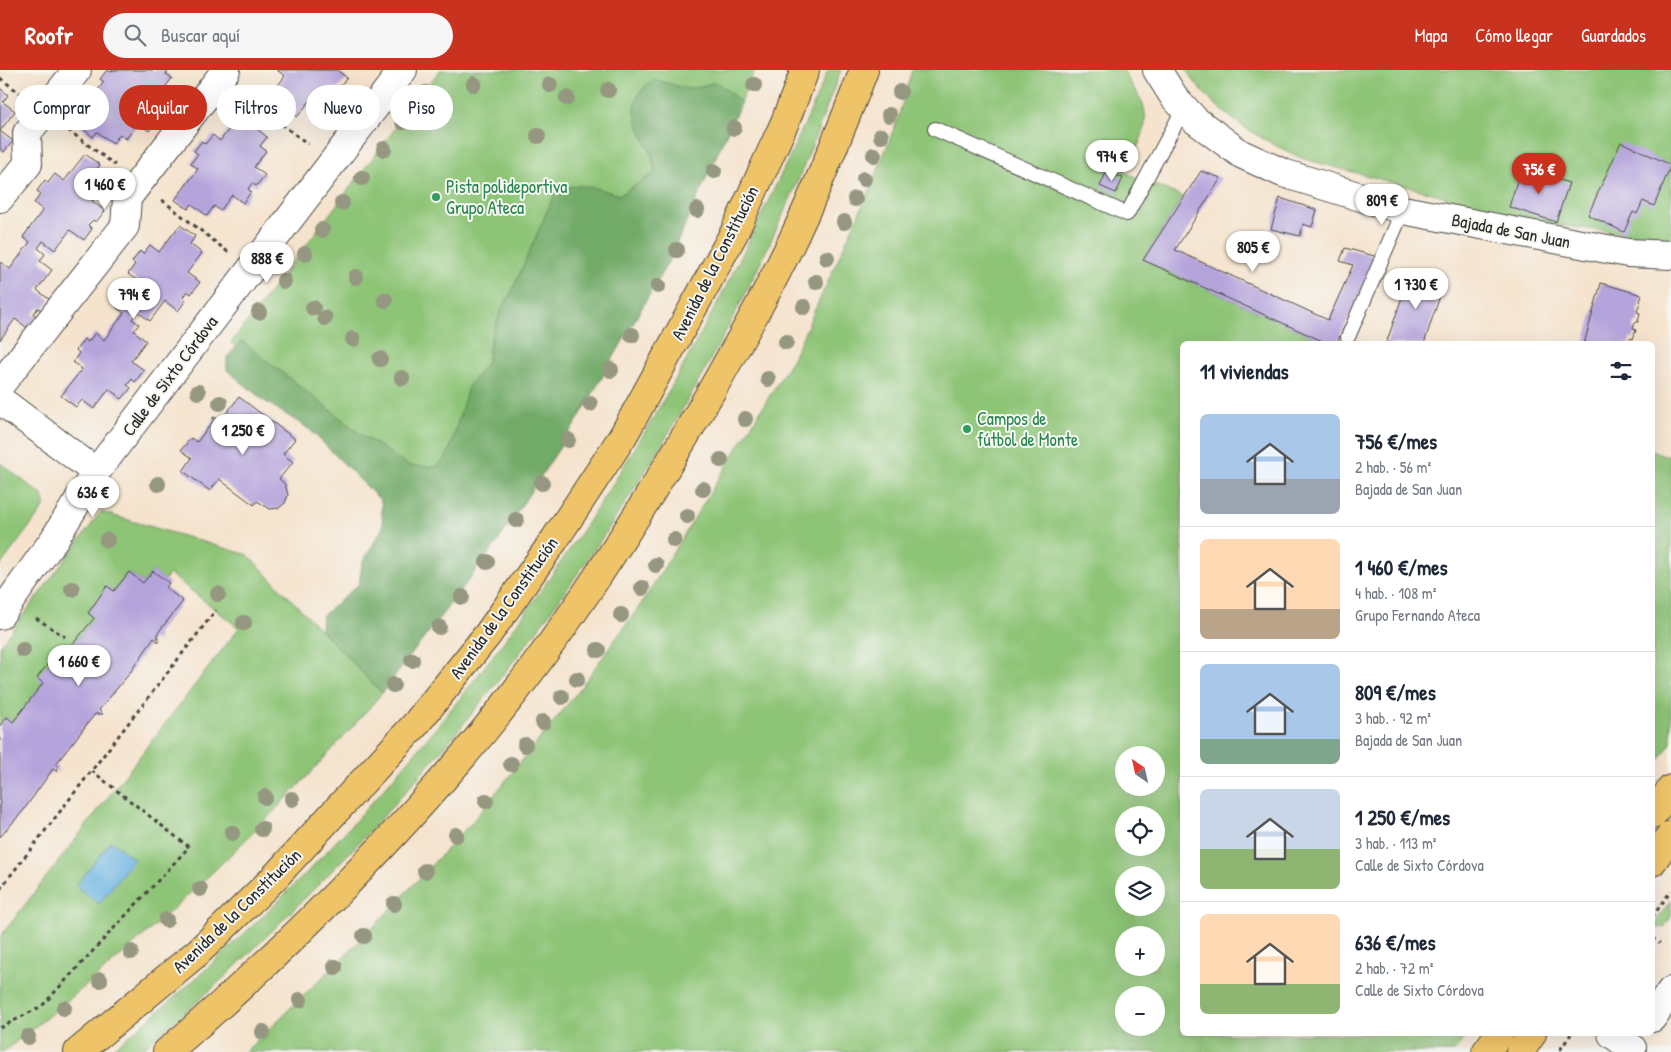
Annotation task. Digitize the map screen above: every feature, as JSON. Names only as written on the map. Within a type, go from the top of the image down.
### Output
[{"type":"main road","name":"Avenida de la Constitución","points":[[78,1052],[198,952],[272,880],[415,725],[488,634],[555,539],[623,436],[734,233],[785,122],[805,70]]},
{"type":"main road","points":[[167,1052],[246,984],[376,854],[459,761],[532,668],[600,573],[687,433],[727,364],[778,267],[829,158],[864,70]]},
{"type":"main road","points":[[1655,812],[1671,790]]},
{"type":"main road","points":[[1655,858],[1671,835]]},
{"type":"main road","points":[[1486,1052],[1498,1036]]},
{"type":"main road","points":[[1520,1052],[1531,1036]]},
{"type":"street","points":[[60,85],[77,70]]},
{"type":"street","name":"Calle de Sixto Córdova","points":[[0,615],[53,541],[96,472],[403,70]]},
{"type":"street","name":"Bajada de San Juan","points":[[1157,70],[1174,97],[1195,120],[1241,154],[1260,164],[1330,189],[1403,210],[1628,253],[1671,255]]},
{"type":"street","points":[[0,385],[126,226],[129,175],[223,74]]},
{"type":"street","points":[[0,198],[28,164],[28,130]]},
{"type":"street","points":[[0,400],[96,472]]},
{"type":"street","points":[[1655,1014],[1671,991]]},
{"type":"lane","points":[[935,128],[1127,214],[1184,108]]},
{"type":"lane","points":[[1348,337],[1403,210]]},
{"type":"path","points":[[223,74],[301,139]]},
{"type":"path","points":[[0,78],[15,90]]},
{"type":"path","points":[[68,130],[219,245]]},
{"type":"path","points":[[0,888],[216,610]]},
{"type":"path","points":[[34,616],[65,637]]},
{"type":"path","points":[[0,1028],[42,1006],[189,847],[92,771]]},
{"type":"path","points":[[1655,914],[1671,891]]},
{"type":"path","points":[[1655,940],[1660,943]]},
{"type":"path","points":[[1558,1052],[1570,1036]]},
{"type":"green space","points":[[440,70],[755,70],[669,260],[577,421],[496,544],[231,343],[394,130],[453,130],[453,85],[429,85]]},
{"type":"green space","points":[[828,70],[841,70],[794,190],[747,290],[695,387],[638,482],[577,574],[512,664],[442,750],[369,832],[236,966],[138,1052],[109,1052],[211,965],[307,872],[397,774],[482,670],[561,563],[633,451],[700,335],[761,216],[804,126]]},
{"type":"green space","points":[[912,70],[1123,70],[1140,99],[1145,117],[1145,125],[1140,142],[1124,172],[1183,197],[1143,260],[1322,341],[1180,341],[1180,1036],[1466,1036],[1454,1052],[245,1052],[368,933],[473,821],[576,694],[644,600],[793,358],[872,185],[898,118]]},
{"type":"green space","points":[[1186,70],[1671,70],[1671,239],[1548,224],[1304,159],[1271,143],[1224,112],[1197,85]]},
{"type":"green space","points":[[653,79],[688,89],[717,82],[741,102],[669,260],[577,421],[496,544],[382,693],[321,630],[322,616],[359,584],[362,563],[383,527],[381,501],[309,429],[263,400],[227,370],[227,357],[242,341],[362,435],[410,466],[436,467],[445,459],[451,446],[468,387],[487,362],[491,337],[502,308],[511,293],[555,193],[571,187],[587,186],[620,195],[654,173],[653,161],[635,115],[636,103],[641,91]]},
{"type":"green space","points":[[1655,452],[1671,457],[1671,743],[1655,766]]},
{"type":"green space","points":[[0,463],[42,495],[45,506],[0,566]]},
{"type":"green space","points":[[101,512],[248,555],[382,693],[294,790],[202,882],[105,969],[55,1011],[3,1052],[0,1052],[0,937],[239,628],[170,574],[164,580],[153,571],[143,583],[129,572],[114,591],[107,587],[88,613],[94,618],[63,656],[57,652],[43,670],[43,683],[13,722],[7,717],[0,725],[0,646]]},
{"type":"green space","points":[[1671,900],[1671,917],[1664,927],[1657,928],[1655,923]]},
{"type":"water","points":[[111,841],[134,859],[99,904],[76,886]]},
{"type":"building","points":[[107,70],[111,72],[113,70],[168,70],[166,74],[172,78],[167,85],[119,85],[119,130],[133,130],[126,139],[120,134],[113,143],[97,132],[93,137],[85,130],[109,130],[109,85],[102,85],[104,82],[100,79]]},
{"type":"building","points":[[277,70],[337,70],[347,78],[341,85],[306,85],[306,106],[297,117],[296,85],[278,85],[285,76]]},
{"type":"building","points":[[0,88],[8,95],[3,102],[15,111],[0,131]]},
{"type":"building","points":[[228,130],[258,130],[267,137],[260,146],[266,151],[254,167],[265,175],[256,186],[252,183],[248,189],[251,192],[243,203],[232,195],[220,211],[214,206],[207,216],[192,204],[188,209],[175,200],[198,169],[191,163],[198,154],[194,151],[202,141],[205,144],[213,135],[220,141]]},
{"type":"building","points":[[0,131],[13,141],[4,152],[0,149]]},
{"type":"building","points":[[1621,142],[1671,165],[1654,206],[1643,201],[1637,214],[1633,212],[1624,232],[1588,215]]},
{"type":"building","points":[[85,154],[100,165],[95,172],[107,182],[92,201],[105,211],[96,222],[93,220],[88,225],[92,229],[84,240],[70,230],[55,250],[43,241],[38,248],[45,254],[40,261],[52,270],[37,290],[50,300],[42,311],[38,308],[33,314],[37,317],[29,329],[15,319],[0,340],[0,262],[10,269],[30,242],[23,237],[43,210],[34,203],[41,194],[37,191],[45,180],[48,183],[55,174],[64,181]]},
{"type":"building","points":[[1521,168],[1569,183],[1556,222],[1509,207]]},
{"type":"building","points":[[1107,171],[1123,178],[1116,193],[1100,186]]},
{"type":"building","points":[[1201,171],[1221,178],[1175,250],[1328,320],[1353,265],[1340,261],[1345,248],[1378,257],[1337,341],[1322,341],[1143,260]]},
{"type":"building","points":[[1280,198],[1317,210],[1312,227],[1303,224],[1300,236],[1271,229]]},
{"type":"building","points":[[180,225],[195,236],[190,244],[202,253],[187,273],[200,282],[191,294],[187,291],[183,297],[186,300],[178,311],[165,301],[150,321],[138,312],[132,319],[139,324],[134,331],[146,341],[131,361],[144,370],[135,382],[132,379],[127,385],[131,388],[122,399],[109,389],[94,409],[82,400],[76,407],[61,396],[82,369],[73,362],[79,353],[76,350],[84,339],[88,342],[95,333],[104,340],[124,313],[117,308],[138,281],[128,274],[135,264],[132,262],[140,251],[143,254],[150,245],[159,252]]},
{"type":"building","points":[[1411,271],[1445,282],[1425,341],[1387,341]]},
{"type":"building","points":[[1601,283],[1642,295],[1637,312],[1640,313],[1638,322],[1635,322],[1633,329],[1636,330],[1633,339],[1630,338],[1630,341],[1585,341]]},
{"type":"building","points":[[239,397],[295,439],[283,454],[293,462],[279,479],[285,484],[288,495],[285,503],[279,508],[270,509],[257,501],[254,505],[219,479],[210,491],[183,471],[192,458],[181,450],[191,438],[197,442],[214,420],[213,417],[221,420]]},
{"type":"building","points":[[153,571],[169,583],[166,588],[183,601],[157,634],[159,642],[154,638],[129,674],[99,710],[103,714],[95,714],[56,764],[58,772],[53,769],[23,811],[0,837],[0,725],[7,717],[13,722],[43,683],[37,678],[57,652],[63,656],[94,618],[88,613],[107,586],[114,591],[129,572],[143,583]]},
{"type":"place","name":"Pista polideportiva Grupo Ateca","points":[[436,197]]},
{"type":"place","name":"Campos de fútbol de Monte","points":[[967,429]]}]
